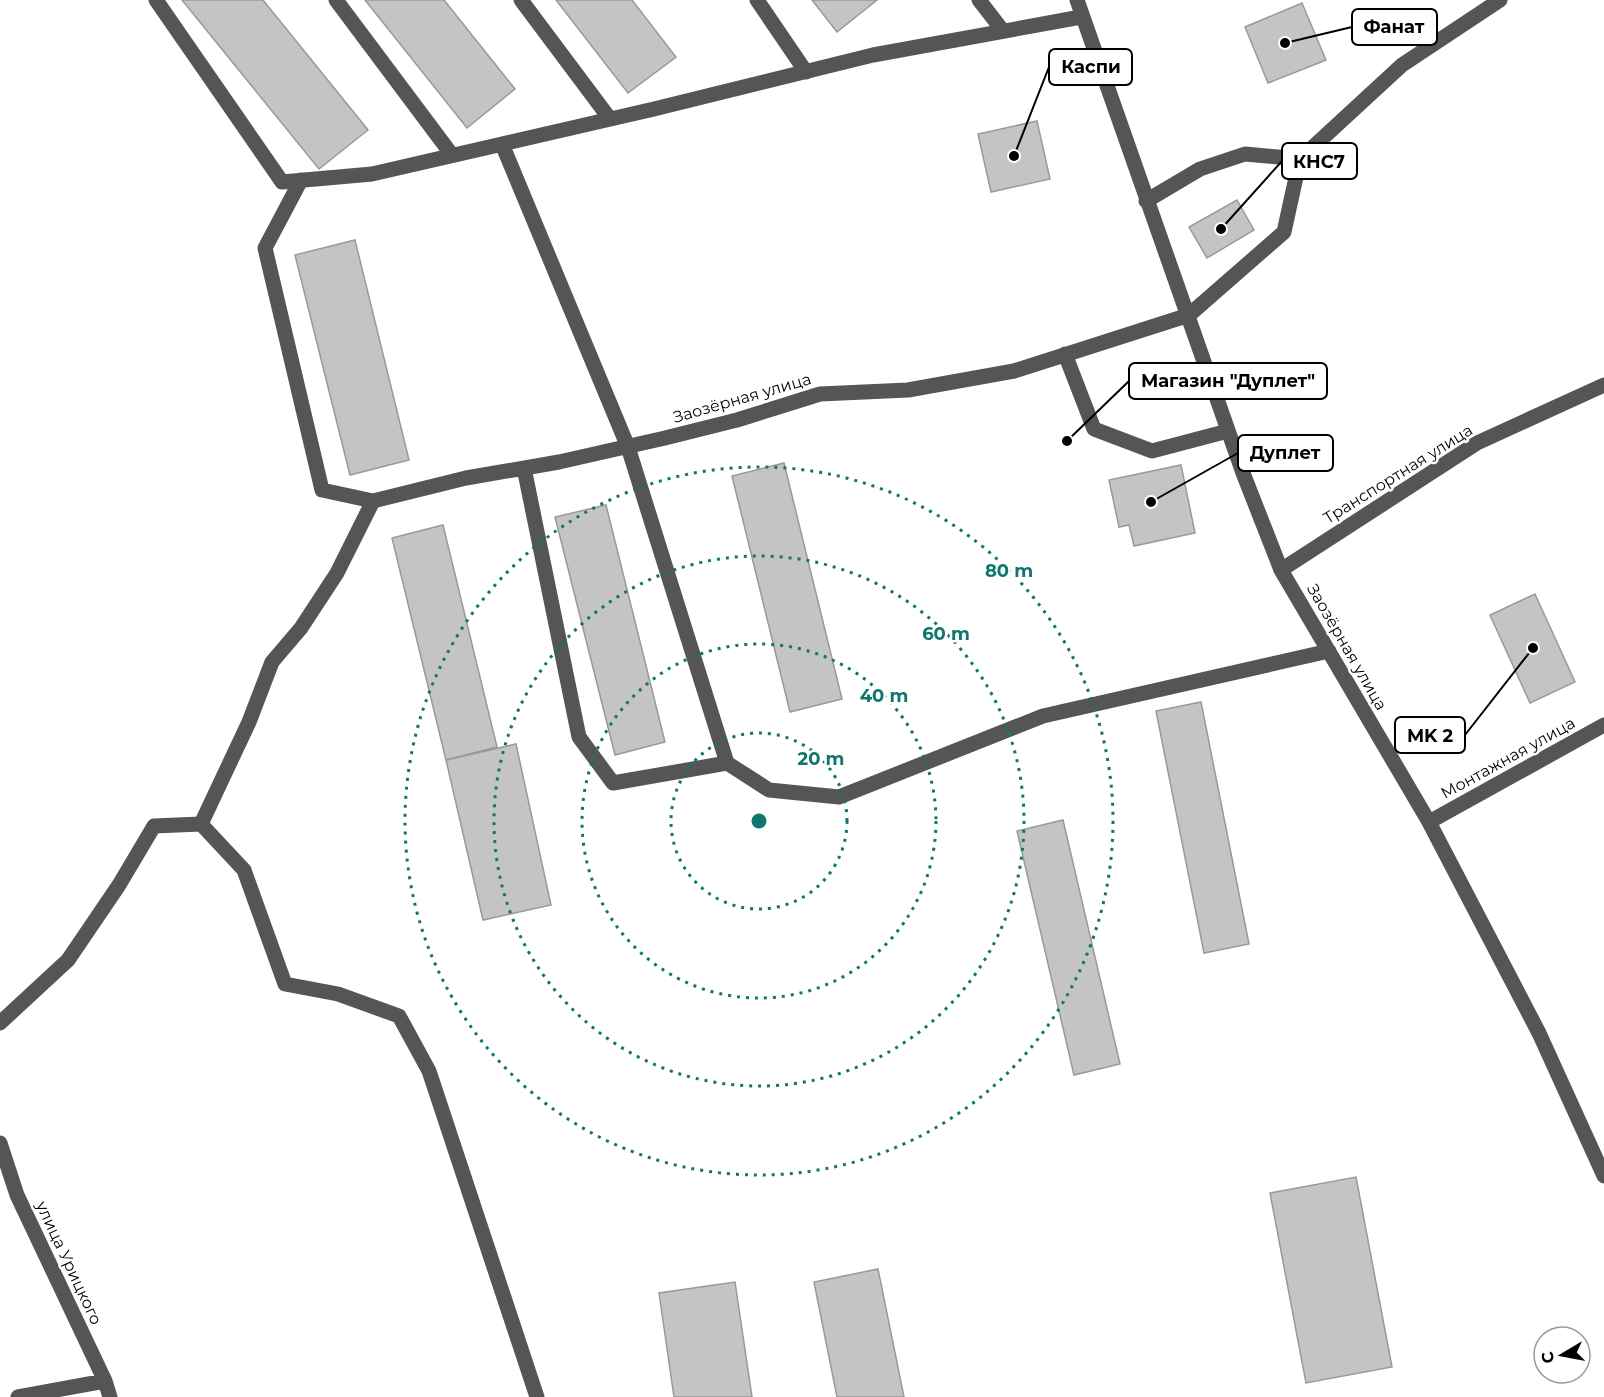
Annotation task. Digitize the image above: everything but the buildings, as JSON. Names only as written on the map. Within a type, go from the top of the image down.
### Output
[{"type":"street","points":[[156,0],[282,182],[372,174],[873,55],[1081,17]]},
{"type":"street","points":[[336,0],[452,155]]},
{"type":"street","points":[[521,0],[610,119]]},
{"type":"street","points":[[757,0],[806,72]]},
{"type":"street","points":[[979,0],[1003,31]]},
{"type":"street","name":"Заозёрная улица","points":[[1077,0],[1081,17],[1189,315],[1228,431],[1281,570],[1429,822],[1539,1033],[1603,1169]]},
{"type":"street","points":[[1189,315],[1284,232],[1300,159],[1402,65],[1500,0]]},
{"type":"street","points":[[502,144],[628,447],[727,763],[769,790],[839,797],[1043,716],[1329,651]]},
{"type":"street","points":[[1146,201],[1200,169],[1245,154],[1300,159]]},
{"type":"street","points":[[201,824],[249,722],[272,662],[301,628],[337,573],[373,501],[322,489],[265,248],[301,180]]},
{"type":"street","name":"Заозёрная улица","points":[[373,501],[466,478],[628,447],[737,420],[820,394],[908,390],[1014,371],[1189,315]]},
{"type":"street","points":[[1065,354],[1094,429],[1152,451],[1228,431]]},
{"type":"street","name":"Транспортная улица","points":[[1281,570],[1477,443],[1604,385]]},
{"type":"street","points":[[524,468],[579,737],[613,783],[727,763]]},
{"type":"street","name":"Монтажная улица","points":[[1429,822],[1604,725]]},
{"type":"street","points":[[0,1023],[68,960],[119,885],[154,826],[201,824],[244,870],[285,984],[338,994],[399,1016],[429,1071],[537,1397]]},
{"type":"street","name":"улица Урицкого","points":[[0,1143],[16,1195],[105,1381],[110,1397]]},
{"type":"street","points":[[18,1397],[105,1381]]},
{"type":"place","name":"Фанат","points":[[1285,43]]},
{"type":"place","name":"Каспи","points":[[1014,156]]},
{"type":"place","name":"КНС7","points":[[1221,229]]},
{"type":"place","name":"Магазин \"Дуплет\"","points":[[1067,441]]},
{"type":"place","name":"Дуплет","points":[[1151,502]]},
{"type":"place","name":"MK 2","points":[[1533,648]]}]
